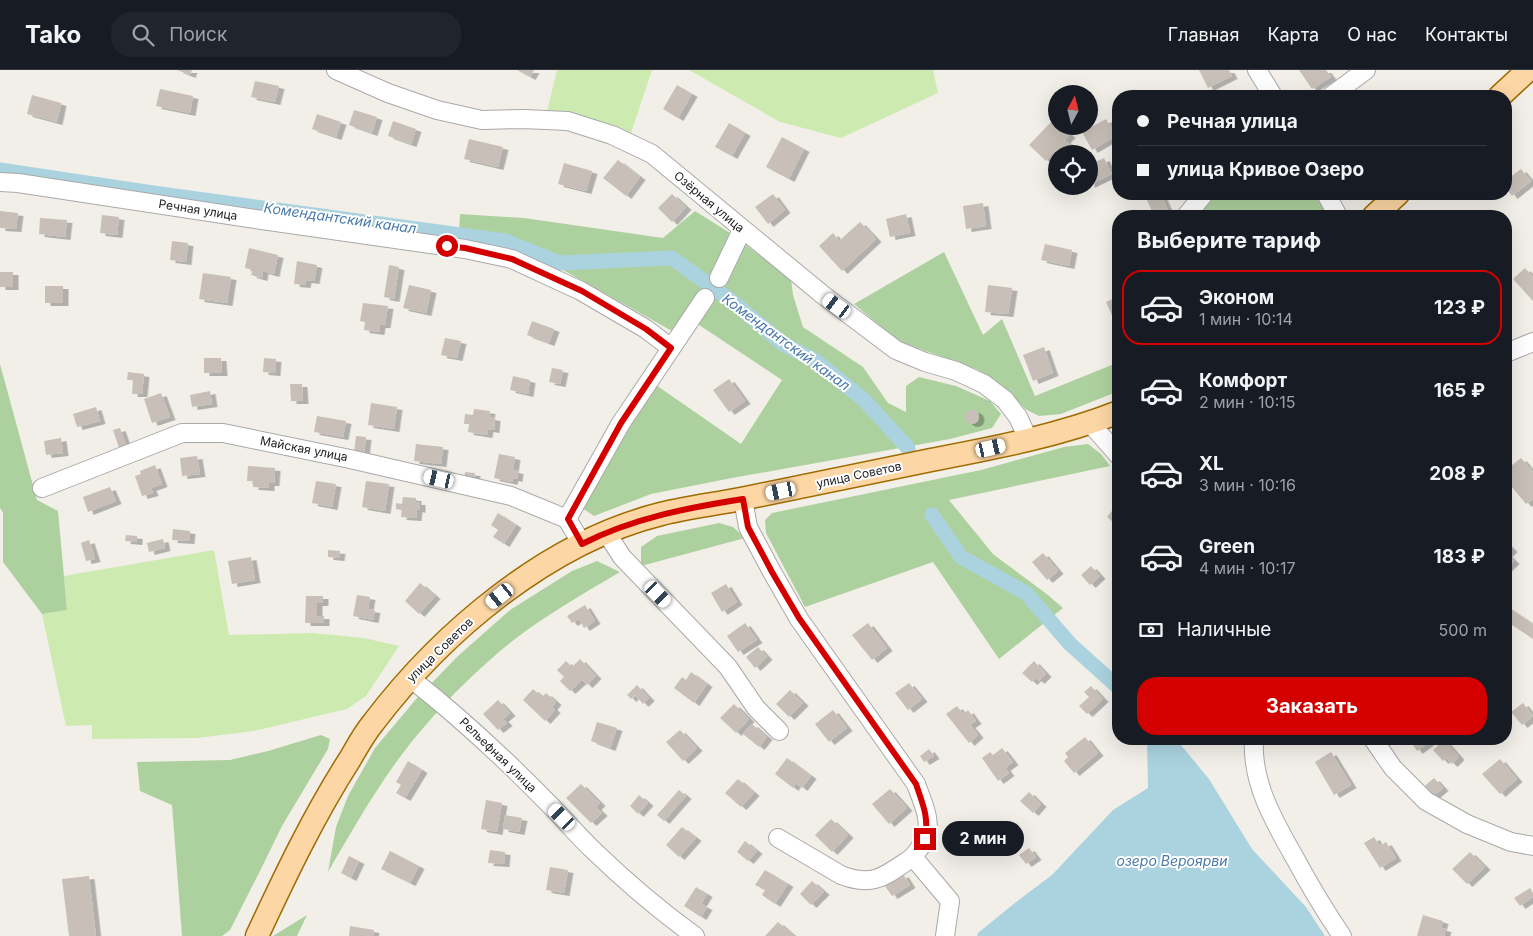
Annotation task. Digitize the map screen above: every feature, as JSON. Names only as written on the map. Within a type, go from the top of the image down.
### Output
[{"type":"main road","points":[[1506,90],[1528,70]]},
{"type":"main road","points":[[1381,210],[1391,200]]},
{"type":"main road","name":"улица Советов","points":[[257,936],[300,846],[338,778],[372,724],[410,678],[440,648],[476,615],[512,586],[545,564],[606,532],[659,514],[743,499],[1028,439],[1090,424],[1112,415]]},
{"type":"street","name":"Озёрная улица","points":[[336,70],[388,94],[437,110],[482,120],[568,121],[612,134],[652,154],[822,295],[896,350],[925,362],[956,371],[984,384],[1005,400],[1018,417],[1028,439]]},
{"type":"street","points":[[1257,70],[1269,90]]},
{"type":"street","points":[[1339,90],[1366,70]]},
{"type":"street","name":"Речная улица","points":[[0,182],[18,182],[262,220],[465,248],[512,259],[582,291],[646,329],[671,348]]},
{"type":"street","points":[[1191,210],[1199,200]]},
{"type":"street","points":[[720,278],[742,230]]},
{"type":"street","points":[[582,544],[568,519],[621,423],[706,298]]},
{"type":"street","points":[[1512,351],[1533,342]]},
{"type":"street","points":[[1090,424],[1112,448]]},
{"type":"street","name":"Майская улица","points":[[42,488],[182,433],[223,433],[350,459],[511,496],[568,519]]},
{"type":"street","points":[[743,499],[748,527],[772,572],[799,618],[916,784],[926,813],[928,826],[925,839],[913,856],[883,877],[864,881],[841,875],[778,838]]},
{"type":"street","points":[[606,532],[622,557],[728,667],[756,708],[779,731]]},
{"type":"street","name":"Рельефная улица","points":[[410,678],[482,739],[593,850],[663,913],[695,936]]},
{"type":"street","points":[[1253,745],[1257,776],[1266,802],[1320,904],[1342,936]]},
{"type":"street","points":[[1376,745],[1393,768],[1426,801],[1467,824],[1511,842],[1533,846]]},
{"type":"street","points":[[913,856],[950,901],[945,936]]},
{"type":"green space","points":[[557,70],[652,70],[629,139],[546,116]]},
{"type":"green space","points":[[689,70],[933,70],[938,93],[841,138],[780,122]]},
{"type":"green space","points":[[1190,200],[1319,200],[1324,210],[1186,210]]},
{"type":"green space","points":[[695,211],[730,233],[791,279],[793,295],[803,327],[863,367],[888,403],[906,412],[906,386],[919,377],[956,386],[990,401],[1001,414],[992,428],[950,439],[651,494],[594,516],[582,508],[627,427],[656,385],[741,444],[782,380],[684,315],[672,331],[506,238],[459,233],[460,214],[524,218],[663,238]]},
{"type":"green space","points":[[944,252],[983,335],[1002,319],[1035,396],[1112,365],[1112,394],[1061,414],[1039,416],[1025,409],[1010,393],[976,369],[898,341],[854,304]]},
{"type":"green space","points":[[0,364],[37,500],[58,511],[67,610],[42,614],[3,562],[3,513],[0,508]]},
{"type":"green space","points":[[1088,444],[1101,454],[1110,466],[949,500],[993,554],[1063,608],[999,659],[933,562],[805,607],[766,533],[765,520],[772,513],[981,470],[1064,447]]},
{"type":"green space","points":[[719,523],[733,527],[745,538],[641,566],[641,547],[657,536]]},
{"type":"green space","points":[[214,550],[229,635],[313,633],[364,638],[399,646],[366,696],[347,709],[254,731],[197,738],[92,739],[92,725],[66,726],[42,614],[67,609],[64,576]]},
{"type":"green space","points":[[597,561],[620,572],[521,634],[456,692],[423,728],[383,781],[328,872],[336,827],[348,796],[375,748],[417,698],[458,656],[510,610],[572,571]]},
{"type":"green space","points":[[321,735],[330,739],[328,749],[282,826],[230,930],[222,936],[182,936],[172,805],[140,791],[137,762],[230,760]]},
{"type":"green space","points":[[307,915],[297,936],[273,936]]},
{"type":"water","name":"озеро Вероярви","points":[[1147,745],[1181,745],[1209,779],[1252,849],[1306,907],[1325,936],[977,936],[978,933],[1052,875],[1113,810],[1148,788]]},
{"type":"building","points":[[177,70],[192,70],[190,75]]},
{"type":"building","points":[[517,70],[534,70],[530,77]]},
{"type":"building","points":[[1199,70],[1229,70],[1232,76],[1208,88]]},
{"type":"building","points":[[1299,70],[1326,70],[1331,77],[1312,89]]},
{"type":"building","points":[[255,81],[279,86],[275,102],[251,97]]},
{"type":"building","points":[[677,85],[692,94],[678,118],[663,109]]},
{"type":"building","points":[[160,89],[193,96],[190,113],[156,106]]},
{"type":"building","points":[[32,95],[61,103],[57,122],[27,114]]},
{"type":"building","points":[[354,110],[377,117],[372,133],[349,125]]},
{"type":"building","points":[[317,114],[341,122],[336,137],[312,129]]},
{"type":"building","points":[[1106,119],[1112,129],[1112,138],[1098,146],[1089,145],[1084,135],[1098,135],[1098,123]]},
{"type":"building","points":[[393,121],[416,129],[411,144],[388,136]]},
{"type":"building","points":[[729,123],[745,133],[732,156],[715,147]]},
{"type":"building","points":[[1048,125],[1048,135],[1070,135],[1065,140],[1071,145],[1048,145],[1048,159],[1046,161],[1029,145]]},
{"type":"building","points":[[782,137],[804,149],[789,179],[766,167]]},
{"type":"building","points":[[469,139],[503,147],[498,167],[464,159]]},
{"type":"building","points":[[1104,158],[1112,174],[1098,181],[1098,161]]},
{"type":"building","points":[[618,160],[640,177],[626,196],[603,178]]},
{"type":"building","points":[[564,163],[592,171],[586,191],[558,184]]},
{"type":"building","points":[[1521,169],[1531,181],[1512,196],[1512,176]]},
{"type":"building","points":[[672,194],[686,207],[672,222],[658,208]]},
{"type":"building","points":[[773,194],[785,210],[768,224],[755,207]]},
{"type":"building","points":[[1147,200],[1164,200],[1168,210],[1151,210]]},
{"type":"building","points":[[983,203],[986,226],[966,229],[963,206]]},
{"type":"building","points":[[0,211],[18,213],[16,229],[0,228]]},
{"type":"building","points":[[906,214],[910,233],[890,237],[886,219]]},
{"type":"building","points":[[102,215],[119,217],[117,235],[100,233]]},
{"type":"building","points":[[40,218],[67,220],[65,237],[39,234]]},
{"type":"building","points":[[860,222],[876,239],[842,271],[819,246],[833,233],[839,241]]},
{"type":"building","points":[[172,241],[188,243],[186,262],[170,260]]},
{"type":"building","points":[[1045,244],[1072,250],[1069,266],[1041,260]]},
{"type":"building","points":[[249,248],[278,255],[274,274],[263,271],[262,278],[251,275],[253,270],[245,268]]},
{"type":"building","points":[[297,261],[317,265],[314,281],[306,280],[305,285],[294,284]]},
{"type":"building","points":[[389,265],[399,267],[394,299],[384,297]]},
{"type":"building","points":[[1525,268],[1533,277],[1533,301],[1513,279]]},
{"type":"building","points":[[0,272],[13,272],[13,287],[0,287]]},
{"type":"building","points":[[203,273],[231,277],[227,303],[199,299]]},
{"type":"building","points":[[409,285],[431,290],[426,313],[403,308]]},
{"type":"building","points":[[988,285],[1012,288],[1008,314],[985,312]]},
{"type":"building","points":[[45,286],[63,286],[63,303],[45,303]]},
{"type":"building","points":[[1112,299],[1112,315],[1106,302]]},
{"type":"building","points":[[363,303],[388,306],[385,325],[380,325],[379,332],[364,330],[365,322],[360,321]]},
{"type":"building","points":[[532,321],[554,329],[549,343],[527,335]]},
{"type":"building","points":[[445,338],[461,341],[457,358],[441,355]]},
{"type":"building","points":[[1044,347],[1053,373],[1033,381],[1023,355]]},
{"type":"building","points":[[204,358],[221,358],[222,373],[204,373]]},
{"type":"building","points":[[264,358],[276,359],[275,373],[263,372]]},
{"type":"building","points":[[552,368],[563,370],[560,384],[549,382]]},
{"type":"building","points":[[128,372],[144,374],[142,394],[132,394],[133,380],[127,380]]},
{"type":"building","points":[[513,376],[530,380],[528,394],[510,390]]},
{"type":"building","points":[[729,379],[745,401],[729,412],[713,390]]},
{"type":"building","points":[[290,384],[302,384],[303,401],[291,401]]},
{"type":"building","points":[[210,391],[212,404],[192,407],[190,395]]},
{"type":"building","points":[[161,393],[170,417],[152,423],[144,399]]},
{"type":"building","points":[[371,403],[397,407],[394,429],[368,425]]},
{"type":"building","points":[[96,407],[100,421],[77,427],[73,414]]},
{"type":"building","points":[[474,409],[490,411],[489,417],[495,418],[494,430],[488,429],[487,435],[468,432],[469,424],[464,424],[465,414],[473,415]]},
{"type":"building","points":[[972,410],[977,412],[979,417],[977,422],[972,424],[967,422],[965,417],[967,412]]},
{"type":"building","points":[[317,416],[346,421],[343,437],[314,432]]},
{"type":"building","points":[[120,428],[126,445],[119,448],[113,430]]},
{"type":"building","points":[[356,436],[366,437],[364,454],[354,453]]},
{"type":"building","points":[[61,438],[63,453],[46,455],[44,441]]},
{"type":"building","points":[[416,444],[443,447],[441,464],[414,461]]},
{"type":"building","points":[[499,454],[515,457],[513,470],[518,471],[517,479],[513,478],[512,482],[494,478]]},
{"type":"building","points":[[197,456],[200,474],[182,476],[180,458]]},
{"type":"building","points":[[1521,458],[1533,472],[1533,499],[1526,504],[1512,487],[1512,465]]},
{"type":"building","points":[[155,465],[162,484],[151,488],[153,493],[142,496],[135,476],[141,474],[140,471]]},
{"type":"building","points":[[248,466],[275,468],[274,483],[269,483],[269,488],[253,487],[253,481],[247,481]]},
{"type":"building","points":[[465,472],[475,473],[473,482],[464,481]]},
{"type":"building","points":[[316,481],[336,484],[332,507],[312,503]]},
{"type":"building","points":[[366,481],[389,484],[385,511],[362,507]]},
{"type":"building","points":[[110,487],[116,501],[88,512],[83,497]]},
{"type":"building","points":[[403,497],[416,498],[416,502],[420,502],[420,510],[417,509],[416,518],[401,517],[402,510],[396,509],[396,503],[402,504]]},
{"type":"building","points":[[1112,511],[1112,521],[1107,517]]},
{"type":"building","points":[[498,513],[516,525],[504,544],[493,537],[498,530],[491,525]]},
{"type":"building","points":[[173,529],[190,531],[189,541],[172,540]]},
{"type":"building","points":[[126,535],[137,536],[137,542],[125,541]]},
{"type":"building","points":[[163,539],[165,548],[149,552],[147,543]]},
{"type":"building","points":[[89,540],[95,559],[86,561],[81,543]]},
{"type":"building","points":[[328,550],[340,551],[339,558],[328,557]]},
{"type":"building","points":[[1043,553],[1058,571],[1047,580],[1032,562]]},
{"type":"building","points":[[251,557],[255,580],[232,584],[228,561]]},
{"type":"building","points":[[1091,566],[1100,576],[1090,585],[1081,575]]},
{"type":"building","points":[[420,583],[435,596],[419,614],[405,601]]},
{"type":"building","points":[[726,584],[737,602],[722,612],[711,593]]},
{"type":"building","points":[[357,595],[370,597],[368,609],[375,610],[373,620],[353,616]]},
{"type":"building","points":[[306,596],[323,596],[323,603],[317,603],[317,616],[324,616],[324,623],[305,623]]},
{"type":"building","points":[[585,605],[595,621],[584,628],[579,619],[572,623],[567,616]]},
{"type":"building","points":[[1512,610],[1533,624],[1533,639],[1512,625]]},
{"type":"building","points":[[745,623],[757,640],[738,652],[727,636]]},
{"type":"building","points":[[868,623],[887,648],[872,660],[852,635]]},
{"type":"building","points":[[758,647],[767,657],[755,668],[746,657]]},
{"type":"building","points":[[580,659],[596,676],[587,685],[582,680],[570,691],[560,681],[564,677],[557,670],[566,661],[572,667]]},
{"type":"building","points":[[1034,661],[1046,674],[1039,681],[1036,678],[1032,682],[1022,673]]},
{"type":"building","points":[[691,672],[707,684],[694,703],[674,688],[682,677],[686,680]]},
{"type":"building","points":[[909,683],[922,699],[908,710],[895,693]]},
{"type":"building","points":[[637,685],[649,698],[643,704],[635,695],[631,699],[627,695]]},
{"type":"building","points":[[1091,686],[1103,699],[1087,714],[1079,706],[1089,697],[1084,692]]},
{"type":"building","points":[[533,689],[542,697],[546,693],[556,702],[552,707],[555,710],[545,721],[523,700]]},
{"type":"building","points":[[790,690],[803,703],[789,717],[776,704]]},
{"type":"building","points":[[498,700],[510,713],[503,719],[507,723],[498,730],[483,714]]},
{"type":"building","points":[[1523,703],[1533,716],[1522,725],[1512,711]]},
{"type":"building","points":[[734,704],[749,719],[736,733],[720,718]]},
{"type":"building","points":[[957,706],[963,714],[968,710],[976,721],[970,725],[978,735],[969,743],[946,714]]},
{"type":"building","points":[[833,710],[847,728],[829,742],[815,724]]},
{"type":"building","points":[[597,722],[617,728],[610,748],[591,741]]},
{"type":"building","points":[[752,724],[767,737],[759,747],[743,734]]},
{"type":"building","points":[[680,730],[697,748],[683,761],[666,742]]},
{"type":"building","points":[[1085,737],[1098,753],[1074,773],[1064,761],[1068,757],[1065,753]]},
{"type":"building","points":[[1413,745],[1425,745],[1417,751]]},
{"type":"building","points":[[1438,745],[1448,745],[1459,757],[1452,764],[1446,758],[1443,761],[1433,750]]},
{"type":"building","points":[[1002,748],[1013,762],[1005,768],[1009,773],[998,781],[982,758],[990,752],[993,755]]},
{"type":"building","points":[[929,749],[934,756],[924,762],[920,756]]},
{"type":"building","points":[[1331,752],[1351,785],[1334,795],[1315,762]]},
{"type":"building","points":[[787,758],[811,776],[802,788],[796,783],[793,788],[775,774]]},
{"type":"building","points":[[1500,759],[1517,779],[1500,794],[1482,774]]},
{"type":"building","points":[[408,761],[422,770],[405,798],[396,793],[401,785],[396,782]]},
{"type":"building","points":[[1434,778],[1443,788],[1430,799],[1421,789]]},
{"type":"building","points":[[738,779],[754,793],[741,807],[725,793]]},
{"type":"building","points":[[581,784],[600,803],[596,807],[602,813],[591,823],[566,798]]},
{"type":"building","points":[[890,789],[907,808],[889,824],[872,804]]},
{"type":"building","points":[[679,790],[686,796],[664,821],[657,815]]},
{"type":"building","points":[[1029,792],[1041,804],[1033,813],[1020,801]]},
{"type":"building","points":[[639,795],[648,803],[638,814],[630,806]]},
{"type":"building","points":[[486,800],[502,803],[497,832],[481,829]]},
{"type":"building","points":[[505,815],[522,818],[519,832],[503,829]]},
{"type":"building","points":[[831,819],[848,835],[832,852],[815,835]]},
{"type":"building","points":[[682,827],[696,838],[679,857],[666,845]]},
{"type":"building","points":[[1374,837],[1380,846],[1386,842],[1396,858],[1380,868],[1364,843]]},
{"type":"building","points":[[745,841],[757,851],[748,861],[737,852]]},
{"type":"building","points":[[1029,848],[1036,857],[1026,864],[1019,855]]},
{"type":"building","points":[[490,850],[505,852],[504,864],[488,863]]},
{"type":"building","points":[[390,851],[419,866],[410,883],[381,869]]},
{"type":"building","points":[[1470,852],[1485,867],[1467,884],[1452,869]]},
{"type":"building","points":[[349,856],[359,861],[351,878],[341,873]]},
{"type":"building","points":[[550,867],[568,870],[564,893],[546,890]]},
{"type":"building","points":[[765,870],[788,884],[775,904],[762,895],[765,890],[755,885]]},
{"type":"building","points":[[903,874],[910,885],[892,896],[885,886]]},
{"type":"building","points":[[89,876],[96,936],[69,936],[62,879]]},
{"type":"building","points":[[812,881],[824,892],[811,905],[800,894]]},
{"type":"building","points":[[696,887],[707,894],[701,904],[707,907],[701,917],[684,906]]},
{"type":"building","points":[[1530,888],[1533,897],[1520,906],[1514,898]]},
{"type":"building","points":[[1423,915],[1443,921],[1441,928],[1446,929],[1444,936],[1417,936]]},
{"type":"building","points":[[778,922],[794,936],[765,936]]},
{"type":"building","points":[[350,926],[374,930],[373,936],[349,936]]},
{"type":"waterway","name":"Комендантский канал","points":[[0,170],[505,241],[560,263],[672,258],[733,302],[783,344],[816,361],[864,400],[908,448]]},
{"type":"waterway","name":"Комендантский канал","points":[[932,515],[961,557],[1026,593],[1070,644],[1112,682]]},
{"type":"route","points":[[447,246],[465,248],[512,259],[582,291],[646,329],[671,348],[621,423],[568,519],[582,544],[606,532],[659,514],[743,499],[748,527],[799,618],[916,784],[926,813],[928,826],[925,839]]}]
